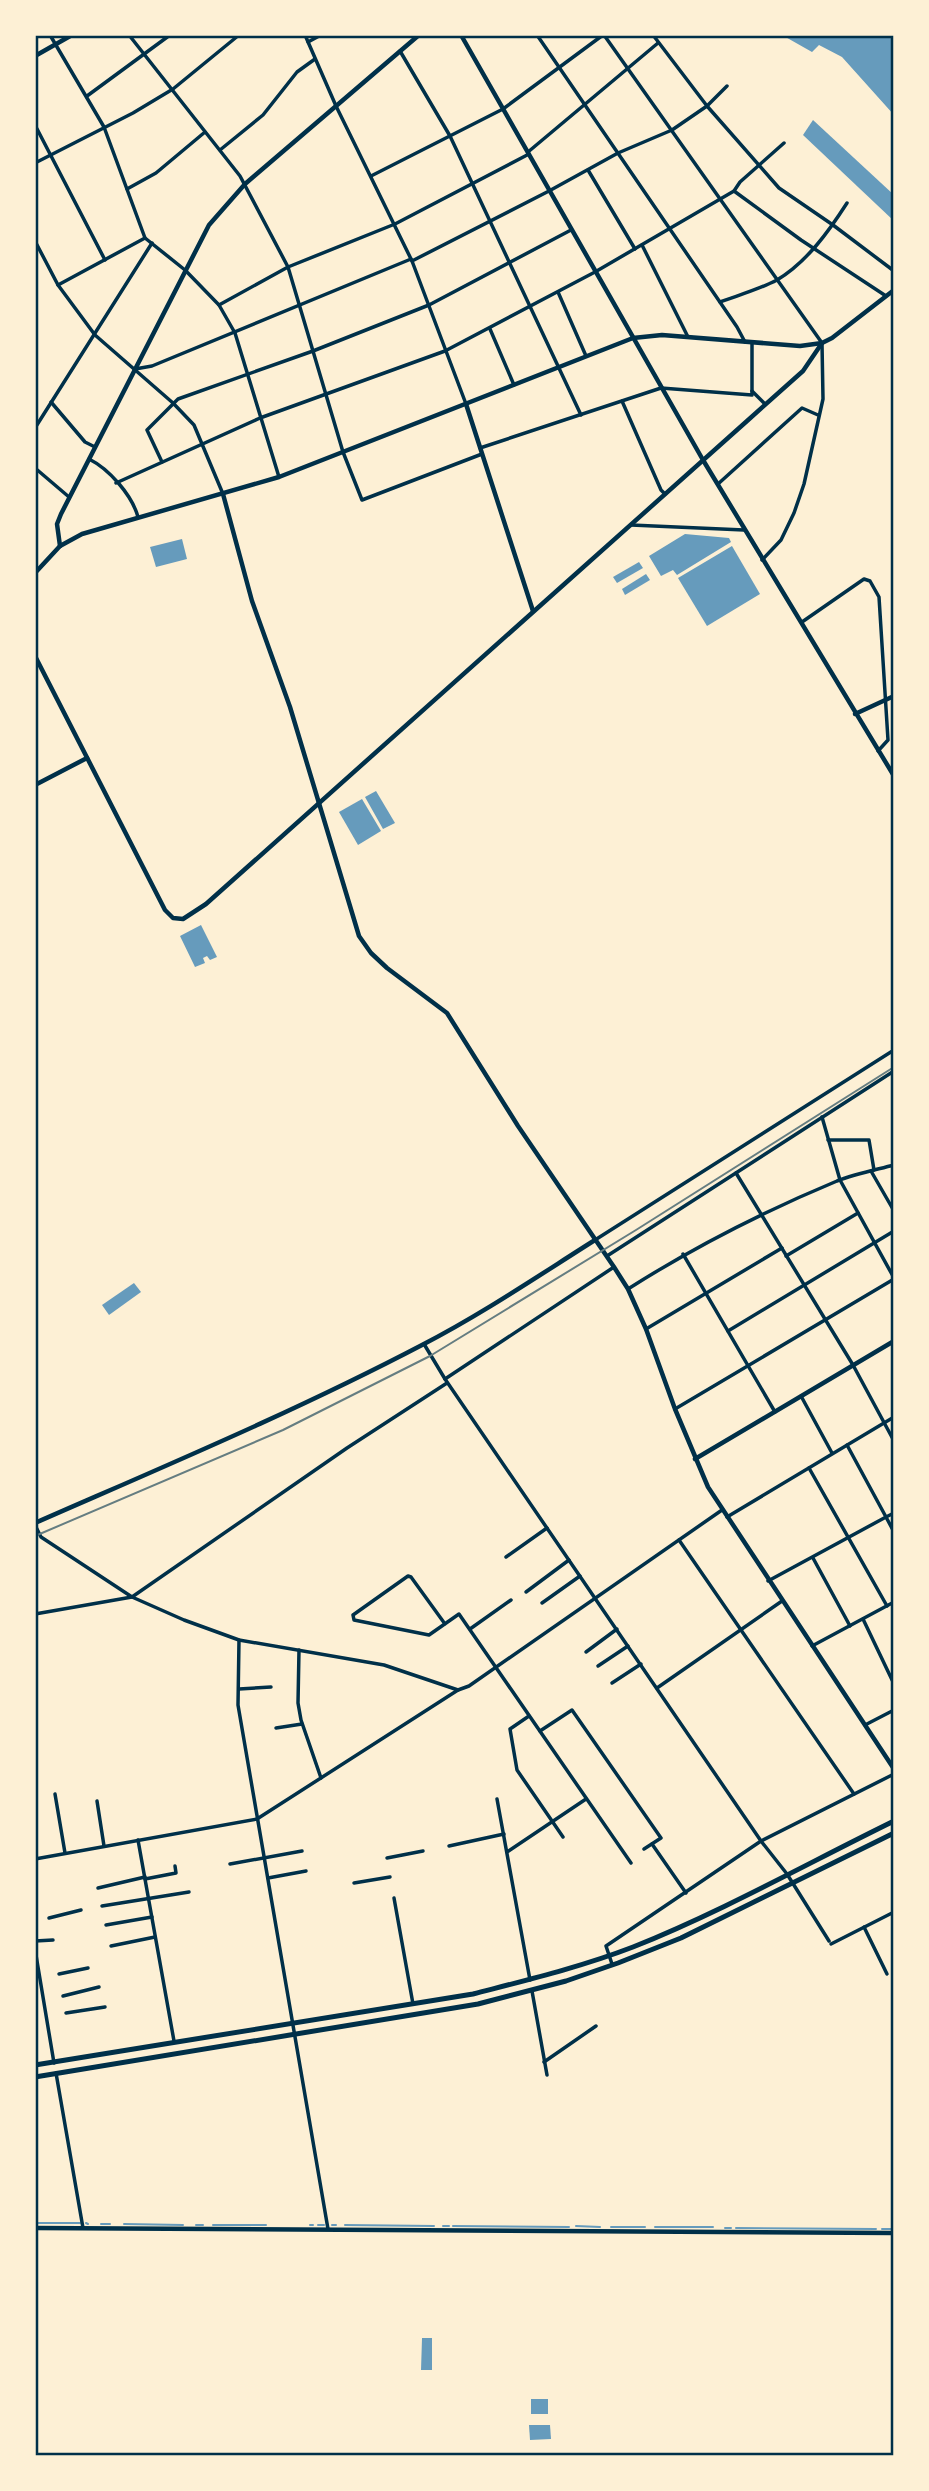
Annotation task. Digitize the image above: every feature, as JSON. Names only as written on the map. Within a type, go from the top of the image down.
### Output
[{"type":"highway","points":[[35,2066],[473,1994],[530,1980],[609,1955],[676,1929],[894,1821]]},
{"type":"highway","points":[[35,2077],[478,2004],[532,1990],[612,1965],[681,1938],[894,1833]]},
{"type":"street","points":[[50,35],[104,127],[145,238],[185,270],[219,305],[234,333],[279,477]]},
{"type":"street","points":[[35,56],[72,35]]},
{"type":"street","points":[[130,35],[245,184],[288,267],[343,452],[362,500],[481,451],[662,388],[752,395],[752,343]]},
{"type":"street","points":[[86,97],[170,35]]},
{"type":"street","points":[[35,163],[133,113],[173,89],[239,35]]},
{"type":"street","points":[[305,35],[336,106],[411,260],[429,305],[466,404],[533,611]]},
{"type":"street","points":[[309,42],[321,35]]},
{"type":"street","points":[[60,546],[57,524],[69,497],[209,225],[245,184],[419,35]]},
{"type":"street","points":[[461,35],[717,485],[894,776]]},
{"type":"street","points":[[537,35],[671,228],[745,342]]},
{"type":"street","points":[[371,176],[503,109],[603,35],[822,343],[822,399],[813,450],[794,513],[781,540],[762,560]]},
{"type":"street","points":[[653,35],[707,106],[779,188],[894,271]]},
{"type":"street","points":[[219,305],[288,267],[394,224],[528,153],[658,43]]},
{"type":"street","points":[[400,51],[450,136],[581,415]]},
{"type":"street","points":[[220,150],[263,115],[297,72],[315,59]]},
{"type":"street","points":[[135,369],[152,366],[411,260],[618,153],[672,130],[707,106],[727,86]]},
{"type":"street","points":[[35,125],[105,260]]},
{"type":"street","points":[[127,188],[156,173],[205,132]]},
{"type":"street","points":[[116,483],[260,418],[445,351],[491,328],[595,272],[734,191],[740,182],[784,143]]},
{"type":"street","points":[[587,170],[635,249]]},
{"type":"street","points":[[734,191],[814,249],[886,296]]},
{"type":"street","points":[[720,302],[776,280],[814,249],[847,203]]},
{"type":"street","points":[[162,462],[148,430],[178,399],[313,351],[429,305],[571,230]]},
{"type":"street","points":[[58,285],[145,238]]},
{"type":"street","points":[[35,241],[58,285],[95,335],[194,425],[223,494],[252,601],[275,661],[353,916],[365,947],[387,968],[447,1013],[518,1126],[607,1256],[628,1289],[646,1329],[708,1488],[894,1769]]},
{"type":"street","points":[[35,428],[152,243]]},
{"type":"street","points":[[642,245],[688,337]]},
{"type":"street","points":[[35,656],[164,910],[178,919],[188,917],[206,904],[803,370],[822,343],[865,314],[894,290]]},
{"type":"street","points":[[558,292],[586,356]]},
{"type":"street","points":[[491,328],[514,385]]},
{"type":"street","points":[[35,573],[60,546],[82,534],[279,477],[633,338],[662,335],[800,346],[822,343]]},
{"type":"street","points":[[752,391],[765,404]]},
{"type":"street","points":[[622,401],[664,494]]},
{"type":"street","points":[[51,402],[85,442],[95,447]]},
{"type":"street","points":[[717,485],[802,408],[818,415]]},
{"type":"street","points":[[89,459],[99,464],[134,503],[138,518]]},
{"type":"street","points":[[35,468],[69,497]]},
{"type":"street","points":[[629,524],[744,530]]},
{"type":"street","points":[[800,623],[864,579],[870,581],[879,597],[888,740],[878,751]]},
{"type":"street","points":[[855,714],[894,696]]},
{"type":"street","points":[[35,785],[87,758]]},
{"type":"street","points":[[458,1690],[384,1665],[239,1640],[166,1613],[132,1597],[41,1537],[35,1524],[260,1424],[424,1345],[478,1315],[894,1051]]},
{"type":"street","points":[[607,1256],[894,1071]]},
{"type":"street","points":[[675,1409],[894,1279],[840,1180],[822,1117]]},
{"type":"street","points":[[828,1140],[869,1140],[873,1171],[894,1211]]},
{"type":"street","points":[[628,1289],[683,1254],[761,1216],[840,1180],[894,1165]]},
{"type":"street","points":[[736,1173],[853,1365],[894,1441]]},
{"type":"street","points":[[786,1256],[858,1213]]},
{"type":"street","points":[[728,1331],[894,1231]]},
{"type":"street","points":[[646,1329],[782,1248]]},
{"type":"street","points":[[683,1254],[775,1412]]},
{"type":"street","points":[[35,1615],[132,1597],[614,1267]]},
{"type":"street","points":[[695,1459],[894,1341]]},
{"type":"street","points":[[424,1345],[761,1842],[787,1874],[830,1942],[894,1912]]},
{"type":"street","points":[[801,1396],[832,1453]]},
{"type":"street","points":[[727,1517],[894,1417]]},
{"type":"street","points":[[847,1445],[894,1532]]},
{"type":"street","points":[[809,1468],[887,1606]]},
{"type":"street","points":[[35,1859],[257,1819],[458,1690],[469,1686],[722,1510]]},
{"type":"street","points":[[768,1581],[894,1513]]},
{"type":"street","points":[[506,1557],[547,1528]]},
{"type":"street","points":[[679,1539],[854,1794]]},
{"type":"street","points":[[813,1558],[850,1626]]},
{"type":"street","points":[[526,1592],[569,1560]]},
{"type":"street","points":[[445,1624],[408,1576],[353,1615],[354,1620],[429,1635],[445,1624],[459,1614],[631,1863]]},
{"type":"street","points":[[542,1603],[580,1576]]},
{"type":"street","points":[[470,1629],[511,1600]]},
{"type":"street","points":[[657,1688],[782,1601]]},
{"type":"street","points":[[812,1646],[894,1602]]},
{"type":"street","points":[[863,1619],[894,1684]]},
{"type":"street","points":[[586,1652],[617,1629]]},
{"type":"street","points":[[239,1640],[238,1705],[328,2229]]},
{"type":"street","points":[[598,1666],[628,1646]]},
{"type":"street","points":[[299,1650],[298,1703],[302,1724],[321,1778]]},
{"type":"street","points":[[612,1683],[641,1664]]},
{"type":"street","points":[[239,1689],[271,1687]]},
{"type":"street","points":[[540,1731],[572,1710],[661,1838],[644,1849]]},
{"type":"street","points":[[865,1725],[894,1710]]},
{"type":"street","points":[[529,1716],[510,1729],[517,1770],[563,1837]]},
{"type":"street","points":[[276,1728],[302,1724]]},
{"type":"street","points":[[612,1965],[606,1946],[761,1842],[894,1774]]},
{"type":"street","points":[[55,1794],[65,1853]]},
{"type":"street","points":[[498,1799],[530,1980]]},
{"type":"street","points":[[507,1852],[586,1799]]},
{"type":"street","points":[[97,1801],[104,1846]]},
{"type":"street","points":[[449,1846],[504,1834]]},
{"type":"street","points":[[138,1840],[174,2043]]},
{"type":"street","points":[[652,1844],[686,1892]]},
{"type":"street","points":[[230,1864],[302,1851]]},
{"type":"street","points":[[387,1858],[422,1851]]},
{"type":"street","points":[[98,1888],[176,1873],[174,1866]]},
{"type":"street","points":[[268,1878],[306,1871]]},
{"type":"street","points":[[354,1883],[390,1877]]},
{"type":"street","points":[[102,1906],[188,1892]]},
{"type":"street","points":[[394,1898],[413,2004]]},
{"type":"street","points":[[49,1918],[82,1910]]},
{"type":"street","points":[[106,1925],[152,1917]]},
{"type":"street","points":[[864,1927],[887,1974]]},
{"type":"street","points":[[111,1946],[155,1937]]},
{"type":"street","points":[[35,1941],[53,1940]]},
{"type":"street","points":[[35,1949],[54,2063]]},
{"type":"street","points":[[59,1975],[88,1968]]},
{"type":"street","points":[[63,1996],[99,1987]]},
{"type":"street","points":[[532,1990],[547,2075]]},
{"type":"street","points":[[66,2013],[105,2007]]},
{"type":"street","points":[[544,2062],[596,2026]]},
{"type":"street","points":[[56,2073],[83,2228]]},
{"type":"street","points":[[35,2228],[894,2232]]},
{"type":"water","points":[[782,35],[894,35],[894,115],[842,57],[819,45],[812,52]]},
{"type":"water","points":[[813,120],[894,195],[894,221],[803,135]]},
{"type":"water","points":[[685,534],[729,538],[731,542],[677,575],[673,570],[661,576],[649,556]]},
{"type":"water","points":[[182,539],[187,559],[156,567],[150,547]]},
{"type":"water","points":[[732,546],[760,594],[707,626],[678,578]]},
{"type":"water","points":[[639,562],[643,568],[617,583],[613,577]]},
{"type":"water","points":[[646,574],[650,580],[625,595],[622,589]]},
{"type":"water","points":[[376,791],[395,823],[383,829],[365,797]]},
{"type":"water","points":[[362,799],[381,831],[358,845],[339,812]]},
{"type":"water","points":[[201,925],[217,957],[210,960],[207,956],[203,958],[205,963],[195,967],[180,936]]},
{"type":"water","points":[[134,1283],[141,1292],[109,1315],[102,1305]]},
{"type":"water","points":[[422,2338],[432,2338],[432,2370],[421,2370]]},
{"type":"water","points":[[531,2399],[548,2399],[548,2414],[531,2414]]},
{"type":"water","points":[[529,2425],[550,2425],[551,2439],[530,2440]]},
{"type":"waterway","points":[[35,2223],[80,2223]]},
{"type":"waterway","points":[[101,2224],[110,2224]]},
{"type":"waterway","points":[[124,2224],[183,2225]]},
{"type":"waterway","points":[[196,2225],[203,2225]]},
{"type":"waterway","points":[[213,2225],[266,2225]]},
{"type":"waterway","points":[[318,2225],[324,2225]]},
{"type":"waterway","points":[[345,2225],[434,2226]]},
{"type":"waterway","points":[[443,2226],[449,2226]]},
{"type":"waterway","points":[[453,2226],[569,2227]]},
{"type":"waterway","points":[[576,2226],[600,2227]]},
{"type":"waterway","points":[[611,2227],[645,2227]]},
{"type":"waterway","points":[[655,2227],[713,2227]]},
{"type":"waterway","points":[[725,2228],[731,2228]]},
{"type":"waterway","points":[[736,2228],[876,2229]]},
{"type":"waterway","points":[[882,2229],[894,2229]]},
{"type":"railway","points":[[35,1536],[283,1430],[430,1356],[894,1067]]}]
